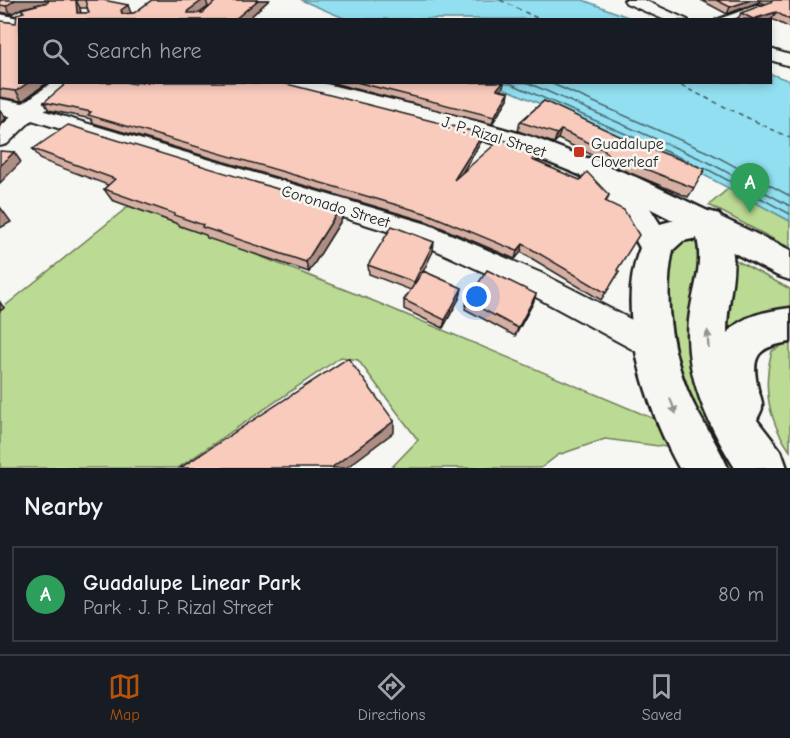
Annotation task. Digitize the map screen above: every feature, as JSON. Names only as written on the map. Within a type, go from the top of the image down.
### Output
[{"type":"main road","points":[[14,110],[65,84]]},
{"type":"main road","name":"J. P. Rizal Street","points":[[294,84],[456,122],[524,143],[589,168],[708,222],[790,266]]},
{"type":"main road","points":[[589,168],[637,213],[656,246]]},
{"type":"main road","points":[[705,468],[675,412],[660,372],[649,280],[656,246],[663,237],[675,231],[708,222],[718,260],[708,324],[708,346],[718,394],[757,460]]},
{"type":"main road","points":[[757,460],[734,372],[739,347],[745,338],[757,331],[790,325]]},
{"type":"street","points":[[631,0],[675,18]]},
{"type":"street","points":[[772,54],[790,61]]},
{"type":"street","points":[[0,139],[14,110]]},
{"type":"street","name":"Coronado Street","points":[[14,110],[418,231],[531,281],[656,348]]},
{"type":"lane","points":[[726,18],[763,6]]},
{"type":"green space","points":[[729,188],[790,221],[790,248],[709,205]]},
{"type":"green space","points":[[130,205],[376,302],[664,423],[666,447],[605,439],[558,455],[541,468],[391,468],[418,440],[358,360],[341,357],[178,468],[0,468],[0,310]]},
{"type":"green space","points":[[690,241],[702,244],[689,318],[740,468],[725,468],[676,370],[669,320],[666,264],[675,244]]},
{"type":"green space","points":[[728,256],[790,289],[790,310],[763,311],[727,330]]},
{"type":"green space","points":[[790,341],[790,451],[772,415],[768,377],[772,351]]},
{"type":"water","points":[[301,0],[583,0],[630,18],[344,18]]},
{"type":"water","points":[[772,74],[790,81],[790,221],[702,174],[494,84],[772,84]]},
{"type":"building","points":[[0,0],[15,0],[6,6],[0,5]]},
{"type":"building","points":[[49,0],[76,0],[77,13],[89,13],[85,0],[103,0],[128,5],[121,10],[122,14],[134,13],[152,0],[203,0],[188,13],[203,13],[216,1],[210,0],[258,0],[236,18],[18,18],[18,84],[26,84],[16,91],[0,89],[0,21],[16,23],[17,14],[24,12],[21,9]]},
{"type":"building","points":[[716,0],[751,0],[730,7]]},
{"type":"building","points":[[772,0],[790,0],[790,20],[776,12],[756,18],[741,13]]},
{"type":"building","points":[[66,84],[287,84],[483,134],[454,180],[501,139],[539,152],[532,160],[580,180],[587,172],[609,195],[605,201],[624,210],[639,235],[617,270],[619,272],[606,293],[523,244],[517,251],[428,214],[88,115],[91,112],[44,102]]},
{"type":"building","points":[[364,84],[501,84],[497,89],[509,92],[494,117]]},
{"type":"building","points":[[544,101],[626,139],[705,169],[694,188],[607,154],[605,150],[561,130],[557,134],[520,122]]},
{"type":"building","points":[[68,125],[340,208],[306,262],[202,227],[203,225],[175,214],[104,189],[115,179],[33,149]]},
{"type":"building","points":[[0,151],[14,152],[0,166]]},
{"type":"building","points":[[392,226],[434,242],[414,282],[368,265]]},
{"type":"building","points":[[487,270],[536,294],[518,328],[467,301]]},
{"type":"building","points":[[423,271],[462,288],[445,320],[404,300]]},
{"type":"building","points":[[348,358],[394,421],[331,468],[180,468]]},
{"type":"ferry route","points":[[500,0],[537,18]]},
{"type":"ferry route","points":[[677,84],[790,138]]},
{"type":"place","name":"Guadalupe Cloverleaf","points":[[579,152]]},
{"type":"place","name":"Guadalupe Linear Park","points":[[750,213]]}]
